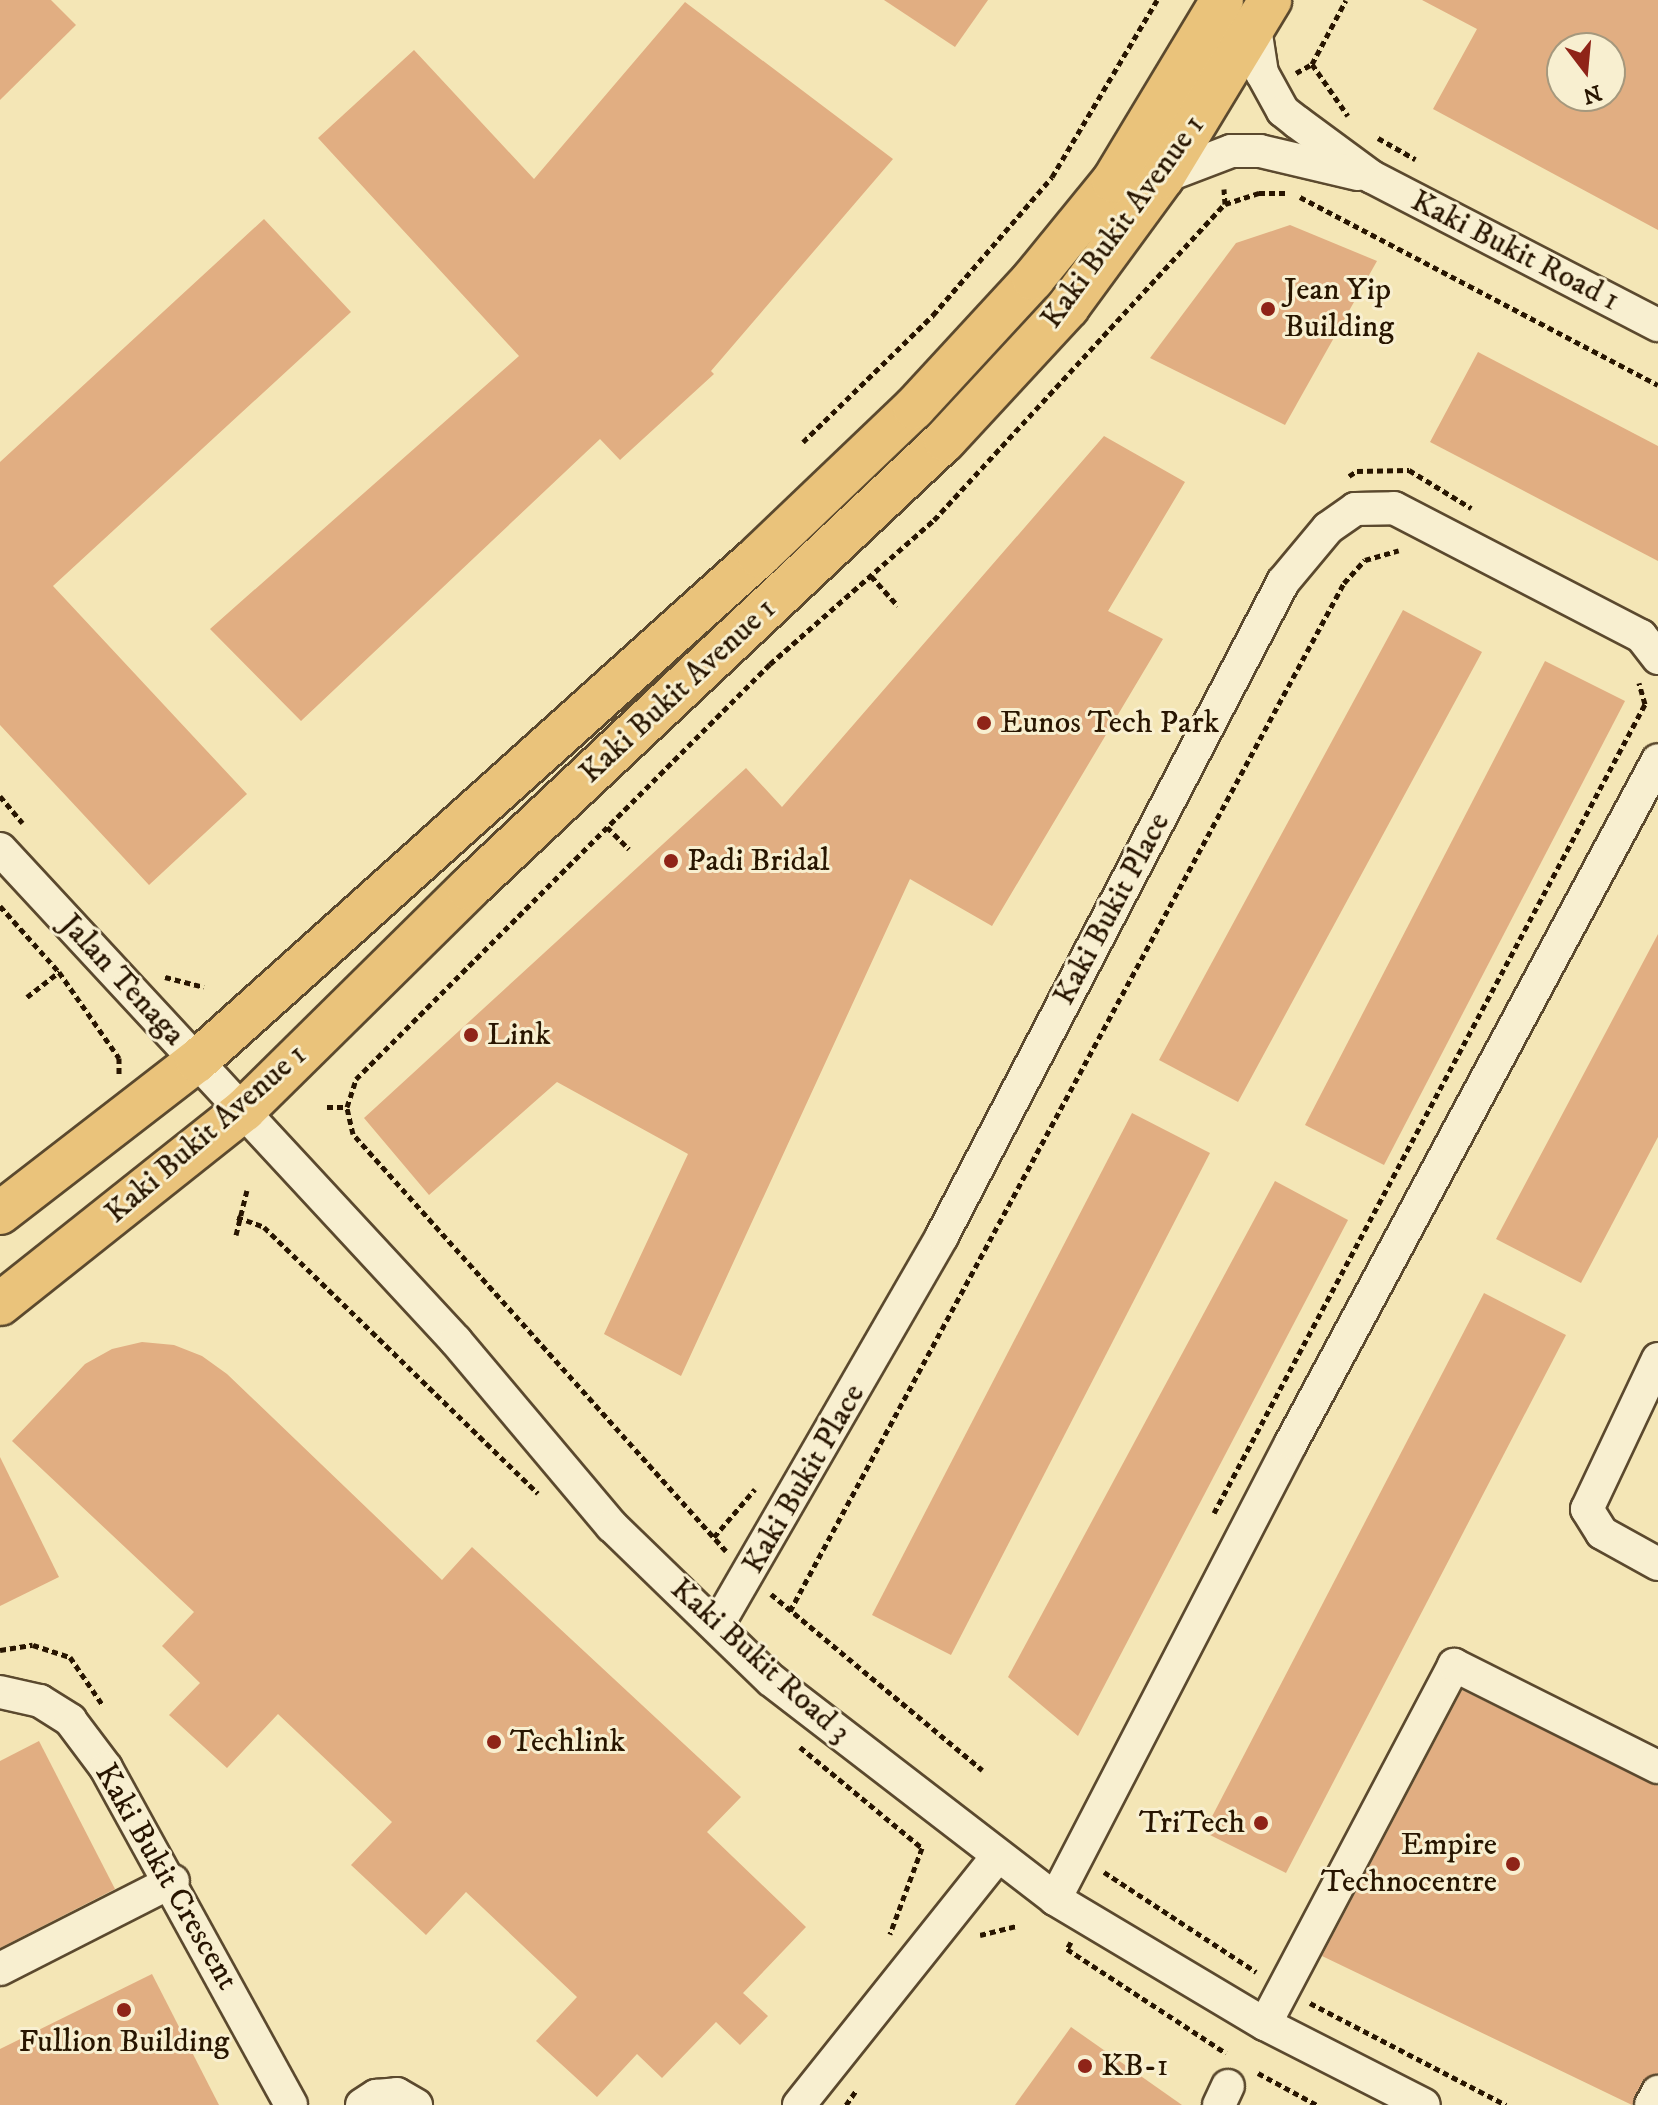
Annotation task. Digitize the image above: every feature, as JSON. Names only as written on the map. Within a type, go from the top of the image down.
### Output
[{"type":"main road","name":"Kaki Bukit Avenue 1","points":[[0,1213],[197,1061],[759,556],[914,408],[1033,279],[1113,181],[1175,86],[1222,0]]},
{"type":"main road","name":"Kaki Bukit Avenue 1","points":[[0,1304],[244,1110],[468,889],[945,440],[1068,307],[1163,177],[1262,14]]},
{"type":"street","name":"Kaki Bukit Road 1","points":[[1262,14],[1262,73],[1283,111],[1372,177],[1658,325]]},
{"type":"street","name":"Kaki Bukit Road 1","points":[[1163,177],[1231,151],[1290,157],[1372,177]]},
{"type":"street","name":"Kaki Bukit Place","points":[[717,1626],[749,1576],[942,1236],[1283,582],[1328,528],[1355,509],[1394,508],[1641,636],[1647,665]]},
{"type":"street","points":[[1055,1899],[1298,1430],[1658,760]]},
{"type":"street","name":"Jalan Tenaga","points":[[0,849],[244,1110]]},
{"type":"street","name":"Kaki Bukit Road 3","points":[[244,1110],[456,1341],[612,1526],[771,1680],[996,1858],[1055,1899],[1265,2024],[1424,2105]]},
{"type":"street","points":[[1658,1359],[1587,1509],[1602,1533],[1658,1564]]},
{"type":"street","points":[[1265,2024],[1454,1665],[1658,1767]]},
{"type":"street","name":"Kaki Bukit Crescent","points":[[0,1692],[40,1701],[70,1720],[106,1768],[173,1881],[291,2105]]},
{"type":"street","points":[[799,2105],[996,1858]]},
{"type":"street","points":[[0,1969],[173,1881]]},
{"type":"street","points":[[1651,2105],[1658,2092]]},
{"type":"street","points":[[362,2105],[376,2096],[397,2094],[416,2105]]},
{"type":"path","points":[[803,442],[933,315],[1052,177],[1157,0]]},
{"type":"path","points":[[1312,64],[1354,123]]},
{"type":"path","points":[[1367,131],[1420,162]]},
{"type":"path","points":[[1225,204],[1259,193],[1284,192],[1318,202],[1658,385]]},
{"type":"path","points":[[790,1611],[1344,583],[1365,560],[1397,549],[1411,556]]},
{"type":"path","points":[[871,576],[898,606]]},
{"type":"path","points":[[770,664],[356,1079],[347,1107],[353,1134],[749,1576],[982,1770]]},
{"type":"path","points":[[1211,1521],[1645,704],[1647,665]]},
{"type":"path","points":[[607,827],[629,849]]},
{"type":"path","points":[[0,906],[59,972],[119,1058],[116,1084]]},
{"type":"path","points":[[27,997],[59,972]]},
{"type":"path","points":[[327,1107],[347,1107]]},
{"type":"path","points":[[236,1235],[247,1190]]},
{"type":"path","points":[[1067,1949],[1232,2079],[1317,2105]]},
{"type":"building","points":[[0,0],[51,0],[76,25],[0,100]]},
{"type":"building","points":[[884,0],[988,0],[955,47]]},
{"type":"building","points":[[1422,0],[1658,0],[1658,230],[1433,109],[1477,29]]},
{"type":"building","points":[[685,2],[893,159],[711,371],[714,374],[620,460],[600,439],[301,721],[210,629],[519,356],[318,138],[414,50],[534,179]]},
{"type":"building","points":[[264,219],[351,312],[53,586],[247,794],[149,885],[0,725],[0,462]]},
{"type":"building","name":"Jean Yip Building","points":[[1290,225],[1377,261],[1285,425],[1150,358],[1236,243]]},
{"type":"building","points":[[1478,352],[1658,446],[1658,561],[1430,442]]},
{"type":"building","points":[[1104,436],[1185,482],[1108,611],[1163,639],[992,926],[910,879],[681,1376],[604,1334],[688,1154],[557,1082],[429,1195],[364,1118],[746,768],[782,807]]},
{"type":"building","points":[[1403,610],[1482,652],[1238,1102],[1159,1060]]},
{"type":"building","points":[[1545,661],[1625,701],[1384,1165],[1305,1125]]},
{"type":"building","points":[[1658,934],[1658,1137],[1581,1283],[1496,1239]]},
{"type":"building","points":[[1132,1113],[1210,1153],[951,1655],[872,1615]]},
{"type":"building","points":[[1275,1181],[1348,1220],[1078,1736],[1008,1677]]},
{"type":"building","points":[[1484,1293],[1566,1335],[1286,1873],[1204,1832]]},
{"type":"building","name":"Techlink","points":[[142,1342],[174,1345],[202,1356],[227,1374],[442,1580],[472,1547],[741,1797],[707,1832],[806,1927],[743,1993],[768,2016],[740,2045],[716,2022],[662,2078],[637,2054],[597,2097],[536,2041],[577,1997],[466,1892],[426,1935],[351,1865],[392,1822],[278,1714],[227,1768],[169,1715],[200,1683],[162,1646],[194,1612],[12,1441],[85,1364],[112,1349]]},
{"type":"building","points":[[0,1457],[59,1577],[0,1606]]},
{"type":"building","name":"Empire Technocentre","points":[[1462,1690],[1658,1786],[1658,2073],[1642,2082],[1632,2105],[1322,1956]]},
{"type":"building","points":[[39,1741],[115,1889],[0,1948],[0,1761]]},
{"type":"building","name":"Fullion Building","points":[[152,1974],[219,2105],[0,2105],[0,2049]]},
{"type":"building","name":"KB-1","points":[[1071,2027],[1182,2105],[1015,2105]]},
{"type":"place","name":"Jean Yip Building","points":[[1268,309]]},
{"type":"place","name":"Eunos Tech Park","points":[[984,723]]},
{"type":"place","name":"Padi Bridal","points":[[671,861]]},
{"type":"place","name":"Link","points":[[471,1035]]},
{"type":"place","name":"Techlink","points":[[494,1742]]},
{"type":"place","name":"TriTech","points":[[1261,1823]]},
{"type":"place","name":"Empire Technocentre","points":[[1513,1864]]},
{"type":"place","name":"Fullion Building","points":[[124,2010]]},
{"type":"place","name":"KB-1","points":[[1085,2066]]}]
